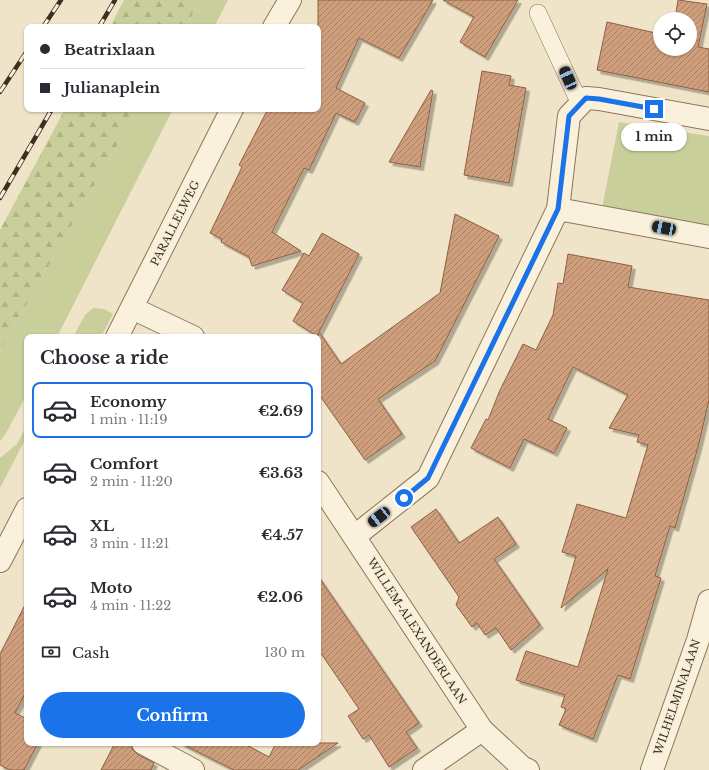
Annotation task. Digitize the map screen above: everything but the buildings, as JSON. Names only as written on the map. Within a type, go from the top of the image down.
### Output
[{"type":"street","points":[[276,24],[290,0]]},
{"type":"street","points":[[355,536],[428,478],[558,209],[569,116],[586,98],[599,99],[709,119]]},
{"type":"street","name":"PARALLELWEG","points":[[119,334],[230,112]]},
{"type":"street","points":[[558,209],[709,236]]},
{"type":"street","points":[[132,308],[187,334]]},
{"type":"street","name":"WILLEM-ALEXANDERLAAN","points":[[321,486],[482,730],[523,768],[528,770]]},
{"type":"street","points":[[0,561],[24,515]]},
{"type":"street","name":"WILHELMINALAAN","points":[[652,770],[698,640],[709,601]]},
{"type":"street","points":[[424,770],[482,730]]},
{"type":"street","points":[[149,746],[193,770]]},
{"type":"lane","points":[[538,13],[580,104]]},
{"type":"green space","points":[[124,0],[201,0],[187,24],[112,24]]},
{"type":"green space","points":[[201,0],[228,0],[216,24],[187,24]]},
{"type":"green space","points":[[63,112],[136,112],[0,351],[0,230]]},
{"type":"green space","points":[[136,112],[171,112],[59,334],[24,334],[24,400],[5,435],[0,441],[0,351]]},
{"type":"green space","points":[[619,122],[709,136],[709,225],[602,208]]},
{"type":"green space","points":[[93,308],[104,309],[113,314],[103,334],[75,334],[85,315]]},
{"type":"green space","points":[[24,430],[24,442],[0,488],[0,458],[17,444]]},
{"type":"railway","points":[[45,24],[61,0]]},
{"type":"railway","points":[[101,24],[115,0]]},
{"type":"railway","points":[[0,92],[24,56]]},
{"type":"railway","points":[[0,198],[50,112]]},
{"type":"route","points":[[404,498],[428,478],[558,209],[569,116],[586,98],[654,109]]}]
